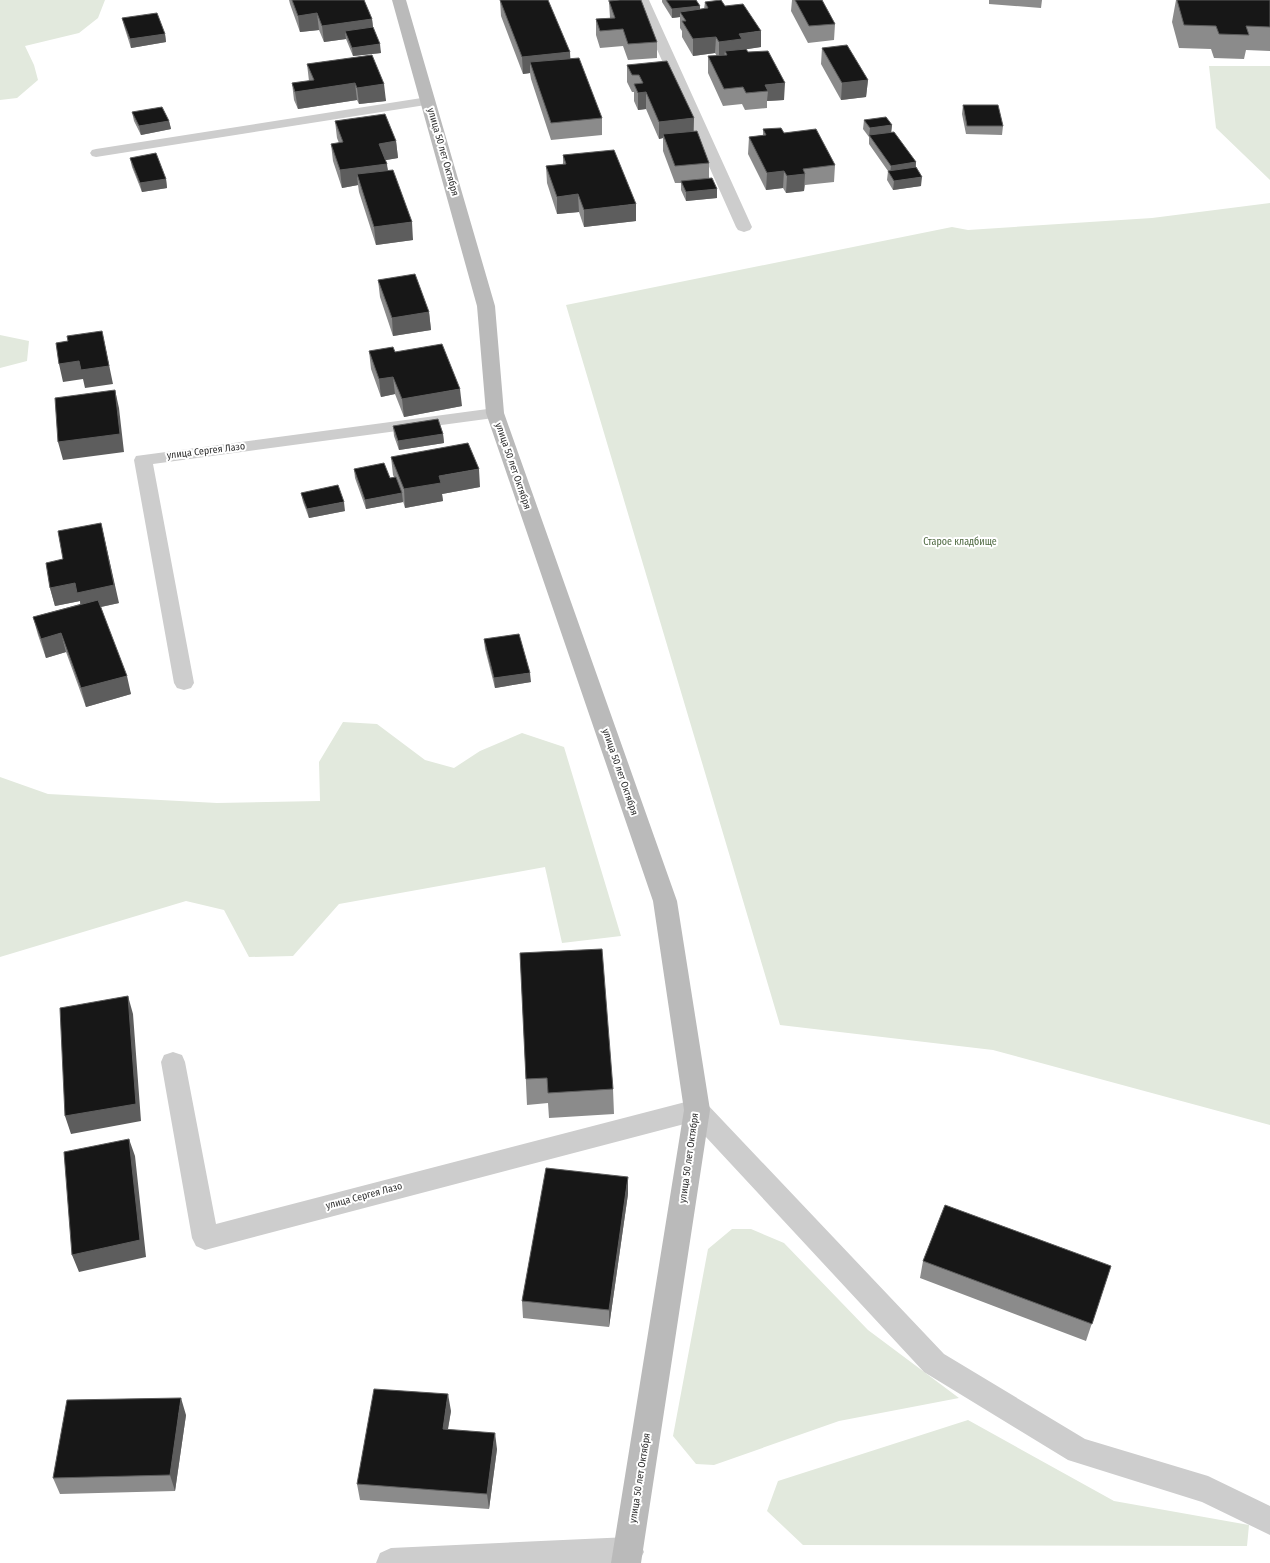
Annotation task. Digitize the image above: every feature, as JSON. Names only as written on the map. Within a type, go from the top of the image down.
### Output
[{"type":"main road","name":"улица 50 лет Октября","points":[[399,0],[486,306],[495,413],[665,901],[696,1110],[628,1558]]},
{"type":"street","points":[[642,0],[744,227]]},
{"type":"street","name":"улица Сергея Лазо","points":[[184,683],[143,460],[495,413]]},
{"type":"street","name":"улица Сергея Лазо","points":[[173,1062],[205,1238],[696,1110]]},
{"type":"street","points":[[696,1110],[934,1363],[1078,1450],[1208,1490],[1270,1520]]},
{"type":"street","points":[[391,1563],[628,1558]]},
{"type":"lane","points":[[96,152],[428,101]]},
{"type":"green space","points":[[0,0],[105,0],[98,18],[79,33],[25,46],[34,65],[38,80],[17,98],[0,100]]},
{"type":"green space","points":[[1209,66],[1270,66],[1270,180],[1216,128]]},
{"type":"green space","name":"Старое кладбище","points":[[1270,203],[1270,1125],[993,1050],[780,1025],[566,305],[952,227],[968,230],[1152,218]]},
{"type":"green space","points":[[0,335],[29,341],[27,361],[0,368]]},
{"type":"green space","points":[[343,722],[377,724],[425,760],[454,768],[480,751],[522,733],[564,747],[621,936],[562,943],[545,867],[339,904],[293,956],[249,957],[224,910],[186,901],[0,957],[0,777],[48,794],[217,803],[320,801],[319,762]]},
{"type":"green space","points":[[732,1229],[751,1229],[784,1243],[868,1330],[959,1398],[839,1421],[714,1465],[696,1464],[673,1436],[708,1249]]},
{"type":"green space","points":[[968,1420],[1114,1501],[1249,1525],[1247,1546],[803,1545],[767,1511],[778,1481]]},
{"type":"building","points":[[292,0],[364,0],[372,19],[322,26],[317,13],[298,16]]},
{"type":"building","points":[[500,0],[548,0],[570,52],[522,57]]},
{"type":"building","points":[[641,0],[657,42],[628,44],[623,29],[600,31],[596,19],[615,18],[609,1]]},
{"type":"building","points":[[666,0],[696,0],[700,6],[672,9]]},
{"type":"building","points":[[721,0],[725,6],[743,4],[761,31],[739,34],[742,39],[719,42],[716,37],[693,39],[682,21],[686,21],[680,12],[708,8],[705,2]]},
{"type":"building","points":[[795,0],[822,0],[835,24],[809,26]]},
{"type":"building","points":[[1177,0],[1270,0],[1270,27],[1246,26],[1249,35],[1219,34],[1216,26],[1184,25]]},
{"type":"building","points":[[157,13],[165,34],[130,39],[122,18]]},
{"type":"building","points":[[373,27],[380,44],[352,48],[345,31]]},
{"type":"building","points":[[847,45],[868,80],[842,83],[822,48]]},
{"type":"building","points":[[746,49],[748,52],[768,51],[785,83],[765,85],[768,91],[746,93],[743,87],[724,89],[708,56],[727,55],[725,51]]},
{"type":"building","points":[[372,55],[384,84],[357,88],[355,83],[295,92],[292,83],[314,80],[307,64]]},
{"type":"building","points":[[579,58],[602,118],[551,123],[530,62]]},
{"type":"building","points":[[667,61],[694,118],[659,122],[646,92],[638,93],[634,84],[643,83],[639,75],[632,75],[627,65]]},
{"type":"building","points":[[963,105],[998,105],[1003,126],[967,126]]},
{"type":"building","points":[[162,107],[169,121],[139,126],[132,112]]},
{"type":"building","points":[[385,114],[396,141],[379,144],[387,164],[340,170],[331,144],[343,142],[335,121]]},
{"type":"building","points":[[886,117],[892,125],[870,128],[864,120]]},
{"type":"building","points":[[781,128],[784,133],[816,129],[835,165],[803,169],[805,174],[787,176],[784,171],[767,173],[749,137],[766,135],[763,129]]},
{"type":"building","points":[[697,131],[709,163],[675,166],[663,134]]},
{"type":"building","points":[[894,132],[916,162],[891,166],[869,135]]},
{"type":"building","points":[[614,150],[636,204],[584,210],[578,194],[557,197],[546,166],[566,164],[563,155]]},
{"type":"building","points":[[156,153],[166,179],[140,183],[130,158]]},
{"type":"building","points":[[916,167],[922,177],[894,181],[888,171]]},
{"type":"building","points":[[393,170],[412,222],[374,227],[357,174]]},
{"type":"building","points":[[712,178],[717,189],[686,192],[681,181]]},
{"type":"building","points":[[415,274],[429,312],[392,318],[378,280]]},
{"type":"building","points":[[102,331],[109,366],[81,370],[79,361],[59,364],[56,343],[68,341],[67,336]]},
{"type":"building","points":[[442,344],[460,389],[402,399],[393,377],[379,379],[369,351],[393,347],[395,352]]},
{"type":"building","points":[[115,390],[120,434],[58,442],[55,398]]},
{"type":"building","points":[[438,419],[443,434],[398,441],[393,426]]},
{"type":"building","points":[[468,443],[479,469],[439,476],[441,483],[404,489],[391,457]]},
{"type":"building","points":[[384,463],[390,478],[396,477],[402,493],[365,500],[354,469]]},
{"type":"building","points":[[338,485],[344,502],[307,509],[301,493]]},
{"type":"building","points":[[101,523],[114,585],[77,593],[75,583],[50,588],[46,563],[63,559],[58,531]]},
{"type":"building","points":[[98,600],[127,676],[81,688],[61,633],[41,639],[33,617]]},
{"type":"building","points":[[519,634],[530,673],[494,678],[484,639]]},
{"type":"building","points":[[602,949],[613,1089],[548,1093],[547,1078],[526,1079],[520,953]]},
{"type":"building","points":[[128,996],[136,1104],[65,1116],[60,1008]]},
{"type":"building","points":[[129,1139],[140,1240],[72,1255],[64,1152]]},
{"type":"building","points":[[546,1168],[628,1177],[609,1310],[522,1301]]},
{"type":"building","points":[[945,1205],[1111,1266],[1092,1324],[923,1261]]},
{"type":"building","points":[[374,1389],[448,1394],[443,1429],[495,1433],[487,1494],[357,1484]]},
{"type":"building","points":[[181,1398],[170,1475],[53,1478],[67,1400]]}]
